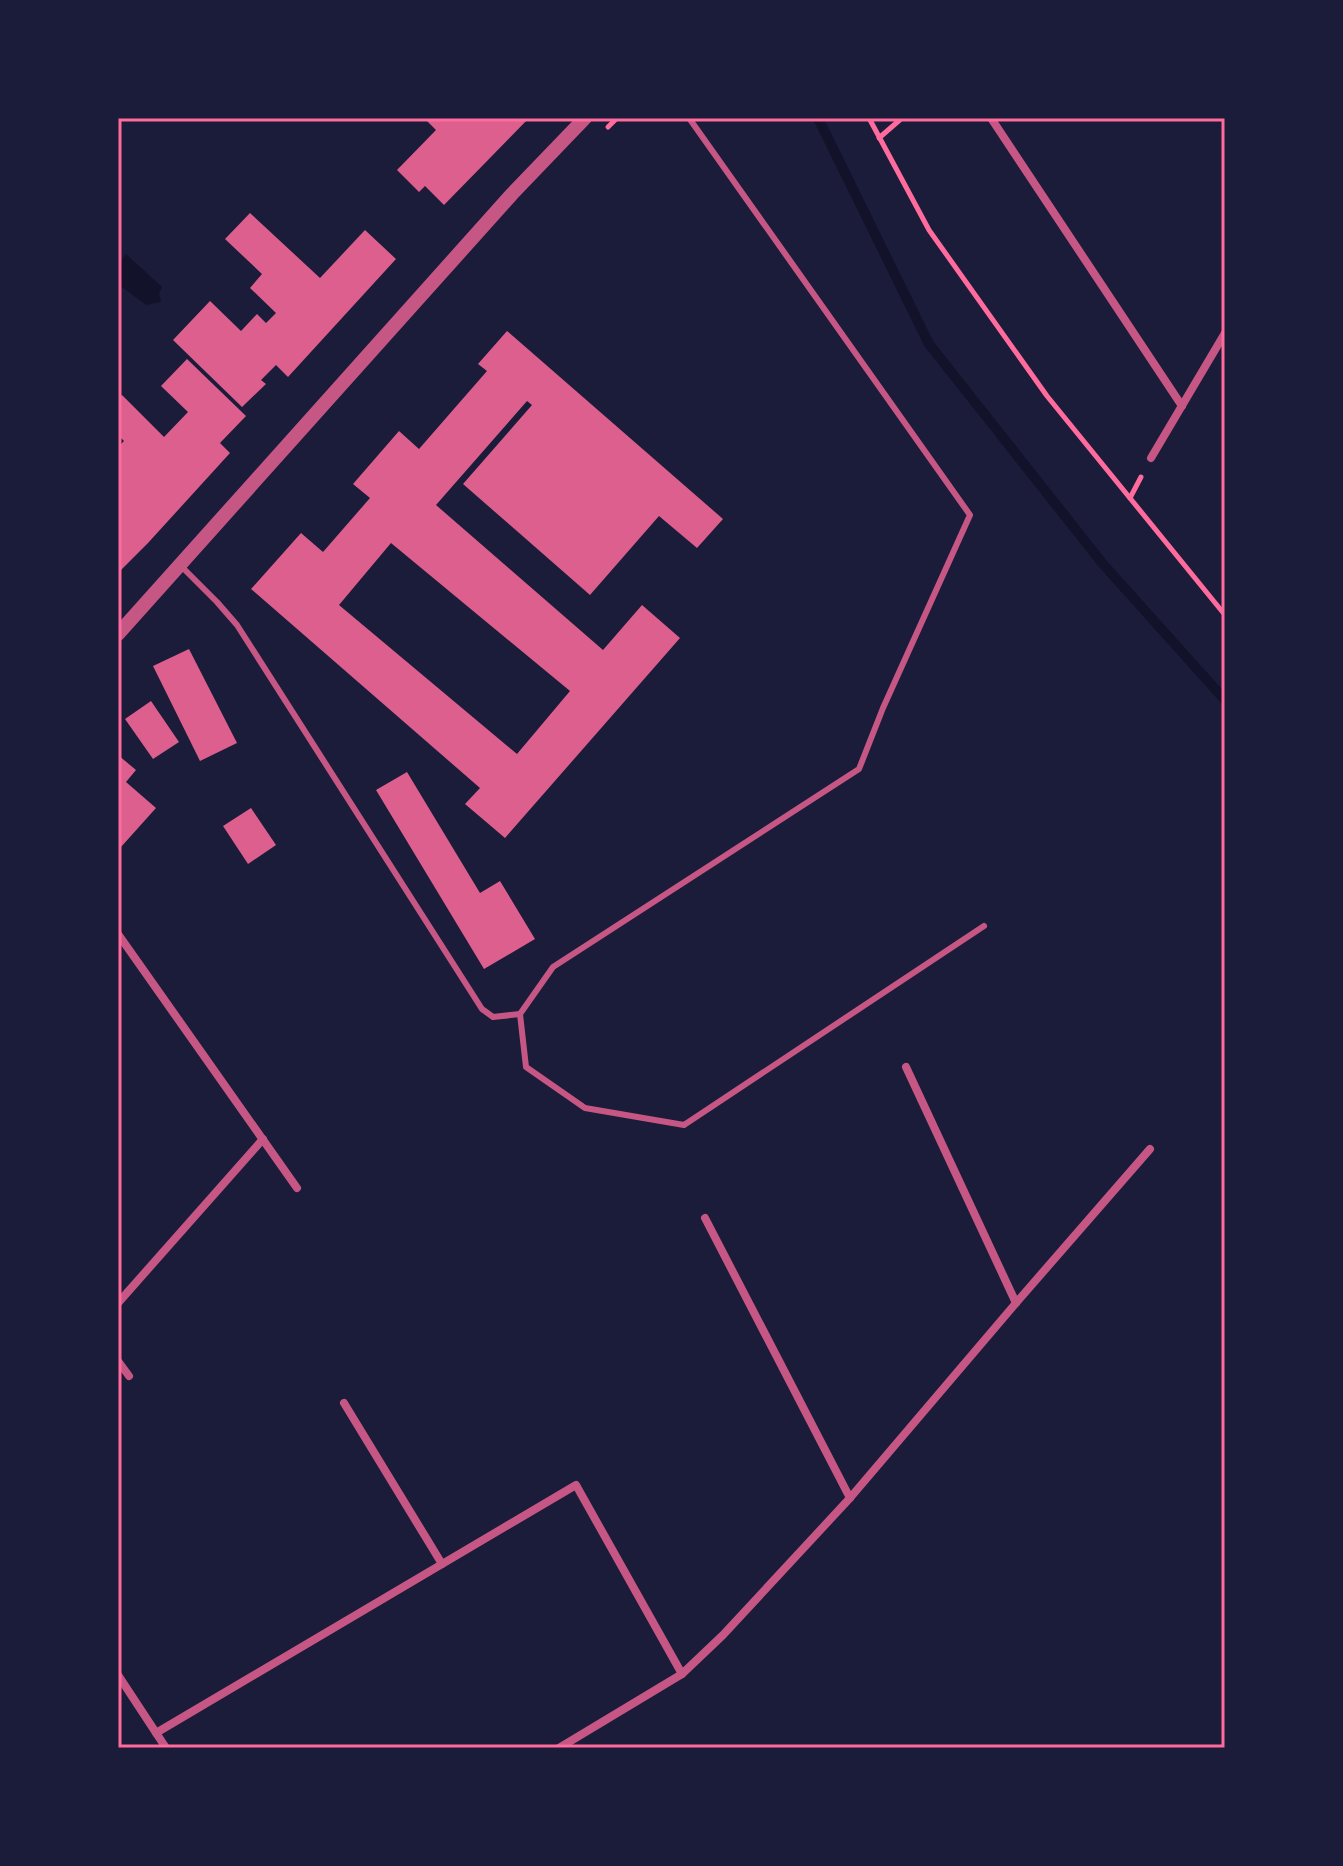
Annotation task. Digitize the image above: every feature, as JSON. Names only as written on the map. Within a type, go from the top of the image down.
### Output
[{"type":"street","points":[[118,634],[512,194],[585,118]]},
{"type":"street","points":[[991,118],[1182,406]]},
{"type":"street","points":[[1151,458],[1225,333]]},
{"type":"street","points":[[118,934],[297,1188]]},
{"type":"street","points":[[906,1067],[1016,1303]]},
{"type":"street","points":[[118,1303],[263,1139]]},
{"type":"street","points":[[559,1748],[682,1674],[723,1635],[850,1498],[1150,1149]]},
{"type":"street","points":[[705,1218],[850,1498]]},
{"type":"street","points":[[118,1361],[129,1376]]},
{"type":"street","points":[[344,1403],[442,1564]]},
{"type":"street","points":[[156,1733],[576,1485],[682,1674]]},
{"type":"street","points":[[118,1675],[166,1748]]},
{"type":"lane","points":[[689,118],[970,515],[883,708],[859,769],[553,967],[520,1014],[526,1067],[585,1108],[684,1125],[984,926]]},
{"type":"lane","points":[[180,565],[237,625],[482,1009],[493,1017],[520,1014]]},
{"type":"path","points":[[869,118],[929,230],[1047,396],[1225,615]]},
{"type":"path","points":[[879,138],[902,118]]},
{"type":"shaded area","points":[[126,254],[162,287],[159,294],[161,302],[146,305],[118,284],[118,265]]},
{"type":"building","points":[[424,118],[529,118],[444,205],[425,186],[419,192],[397,170],[436,130]]},
{"type":"building","points":[[250,213],[320,278],[365,230],[396,259],[288,377],[276,365],[261,380],[266,384],[242,407],[173,340],[210,301],[241,331],[257,314],[266,323],[276,313],[250,288],[262,274],[225,239]]},
{"type":"building","points":[[507,331],[723,519],[697,548],[659,516],[590,595],[463,484],[532,405],[527,401],[436,505],[603,650],[642,605],[680,638],[505,838],[465,804],[480,788],[251,589],[301,533],[323,552],[370,498],[353,484],[399,431],[419,449],[487,371],[478,364]],"holes":[[[391,543],[570,691],[517,754],[339,605]]]},
{"type":"building","points":[[187,359],[246,416],[220,443],[230,453],[118,573],[118,447],[124,441],[118,435],[118,399],[122,395],[164,437],[188,412],[161,386]]},
{"type":"building","points":[[189,649],[237,743],[200,761],[153,666]]},
{"type":"building","points":[[151,701],[179,742],[153,759],[125,719]]},
{"type":"building","points":[[118,755],[136,770],[126,782],[156,808],[121,847],[118,844]]},
{"type":"building","points":[[407,772],[480,893],[500,881],[535,939],[484,969],[376,790]]},
{"type":"building","points":[[251,808],[276,845],[248,864],[223,826]]},
{"type":"waterway","points":[[818,118],[929,344],[1103,564],[1225,700]]}]
